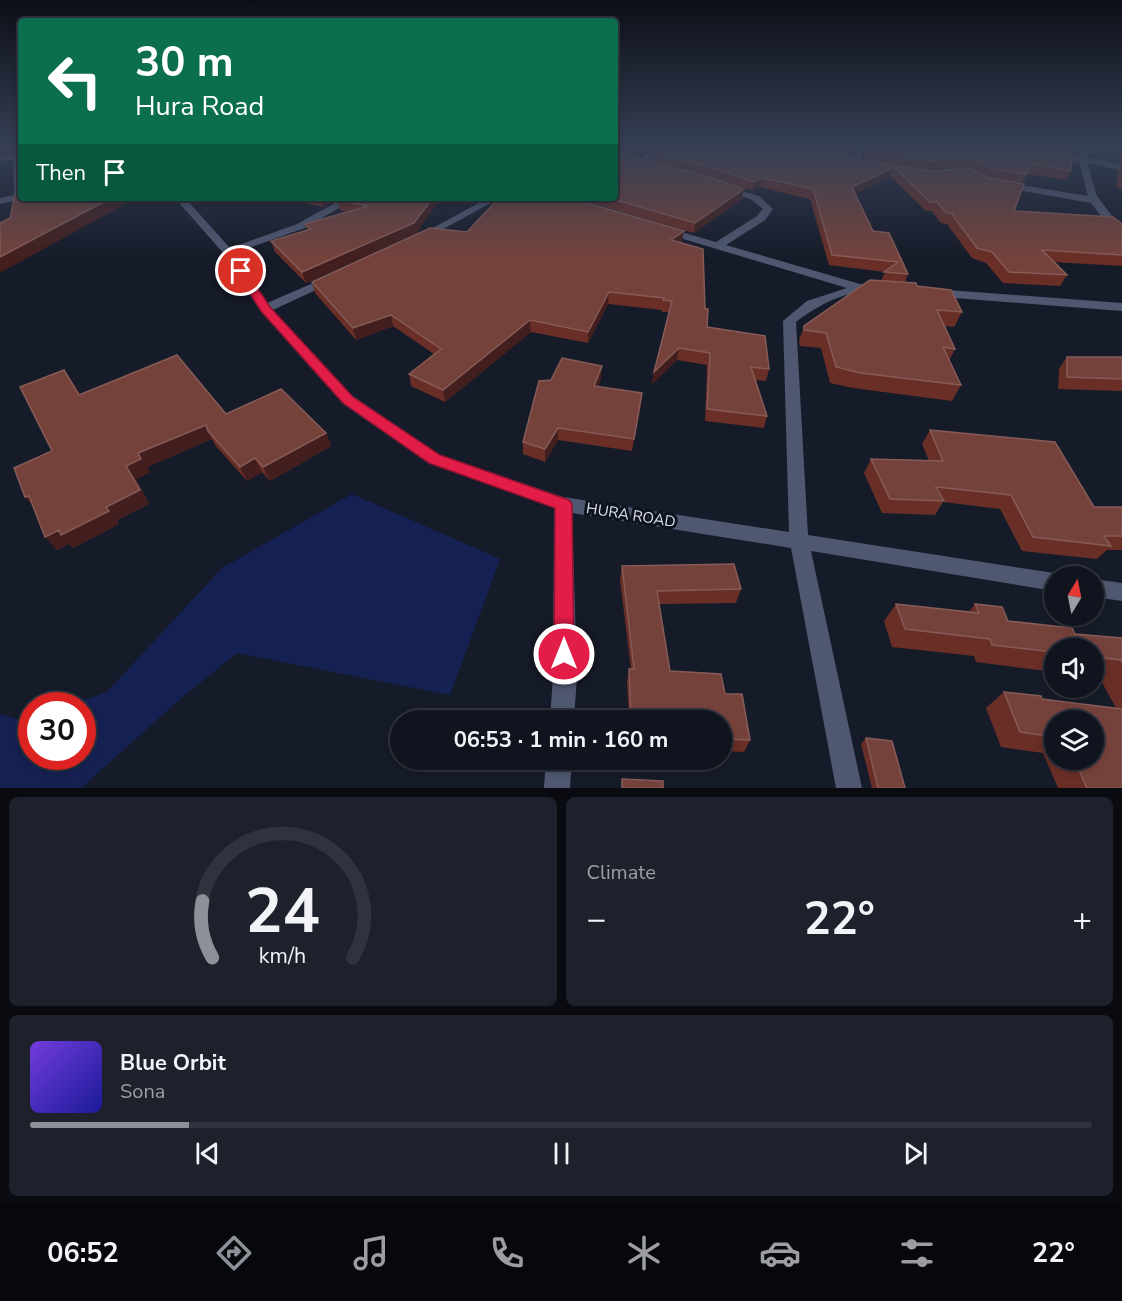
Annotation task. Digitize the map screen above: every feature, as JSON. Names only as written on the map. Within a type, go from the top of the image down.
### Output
[{"type":"street","points":[[717,246],[761,218],[768,209],[758,199],[720,185]]},
{"type":"street","points":[[1002,185],[1092,200]]},
{"type":"street","points":[[1088,185],[1092,200],[1122,235]]},
{"type":"street","points":[[0,201],[18,198]]},
{"type":"street","name":"HURA ROAD","points":[[183,201],[228,252],[265,309],[348,400],[434,459],[563,504],[1044,580]]},
{"type":"street","points":[[228,252],[301,226],[346,201]]},
{"type":"street","points":[[410,242],[489,201]]},
{"type":"street","points":[[652,226],[859,288],[895,290]]},
{"type":"street","points":[[265,309],[338,275]]},
{"type":"street","points":[[849,788],[800,542],[789,321],[811,304],[859,288]]},
{"type":"street","points":[[919,292],[1122,308]]},
{"type":"street","points":[[562,710],[563,504]]},
{"type":"street","points":[[1104,589],[1122,592]]},
{"type":"street","points":[[557,788],[558,770]]},
{"type":"shaded area","points":[[352,494],[500,559],[450,695],[237,653],[179,700],[81,788],[0,788],[0,714],[18,719],[18,770],[96,770],[96,696],[107,692],[222,568]]},
{"type":"building","points":[[618,185],[732,185],[744,189],[695,223],[618,201]]},
{"type":"building","points":[[793,185],[857,185],[852,187],[873,231],[889,233],[908,274],[884,272],[898,262],[832,255],[813,189]]},
{"type":"building","points":[[912,185],[1024,185],[1014,211],[1113,217],[1122,224],[1122,255],[1042,250],[1067,275],[1009,272],[992,252],[977,248],[951,213],[946,213],[937,202],[930,202]]},
{"type":"building","points":[[18,194],[18,201],[105,201],[0,257],[0,223],[10,218],[15,195]]},
{"type":"building","points":[[342,201],[431,201],[414,223],[302,272],[271,241],[311,229],[305,224],[368,206]]},
{"type":"building","points":[[496,201],[580,201],[684,231],[671,240],[703,249],[705,309],[708,309],[707,327],[765,336],[769,369],[751,367],[767,416],[707,409],[710,353],[679,348],[654,372],[672,301],[663,300],[664,298],[609,292],[588,332],[530,320],[443,390],[409,374],[441,349],[391,315],[353,328],[312,282],[430,228],[467,232]]},
{"type":"building","points":[[870,280],[916,283],[917,286],[951,290],[962,312],[937,310],[955,349],[943,347],[961,385],[860,373],[836,367],[826,333],[804,330],[804,326]]},
{"type":"building","points":[[177,355],[226,414],[281,389],[326,433],[263,467],[255,458],[240,467],[208,431],[206,425],[138,453],[141,459],[126,466],[140,490],[106,507],[109,511],[61,535],[59,530],[45,537],[29,496],[25,497],[14,468],[52,451],[20,387],[64,370],[79,395]]},
{"type":"building","points":[[1067,357],[1122,357],[1122,379],[1067,377]]},
{"type":"building","points":[[562,358],[602,366],[594,386],[642,393],[634,439],[558,428],[545,449],[523,442],[539,381],[551,380]]},
{"type":"building","points":[[930,430],[1055,442],[1094,507],[1122,507],[1122,536],[1104,536],[1111,546],[1033,537],[1011,495],[936,487],[944,501],[890,499],[871,459],[943,461]]},
{"type":"building","points":[[734,564],[741,589],[657,591],[670,671],[721,674],[725,694],[742,694],[750,740],[732,739],[732,710],[631,710],[629,669],[634,669],[622,566]]},
{"type":"building","points":[[896,604],[979,613],[975,604],[1002,607],[1008,621],[1072,628],[1075,634],[1122,638],[1122,662],[1104,658],[1104,638],[1044,638],[1044,651],[992,645],[990,639],[905,629]]},
{"type":"building","points":[[1004,692],[1122,709],[1122,788],[1087,788],[1079,770],[1104,770],[1104,710],[1044,710],[1044,736],[1020,732]]},
{"type":"building","points":[[866,738],[892,741],[905,788],[878,788]]},
{"type":"building","points":[[622,779],[663,781],[663,788],[622,788]]},
{"type":"route","points":[[241,271],[265,309],[348,400],[434,459],[563,504],[564,654]]}]
